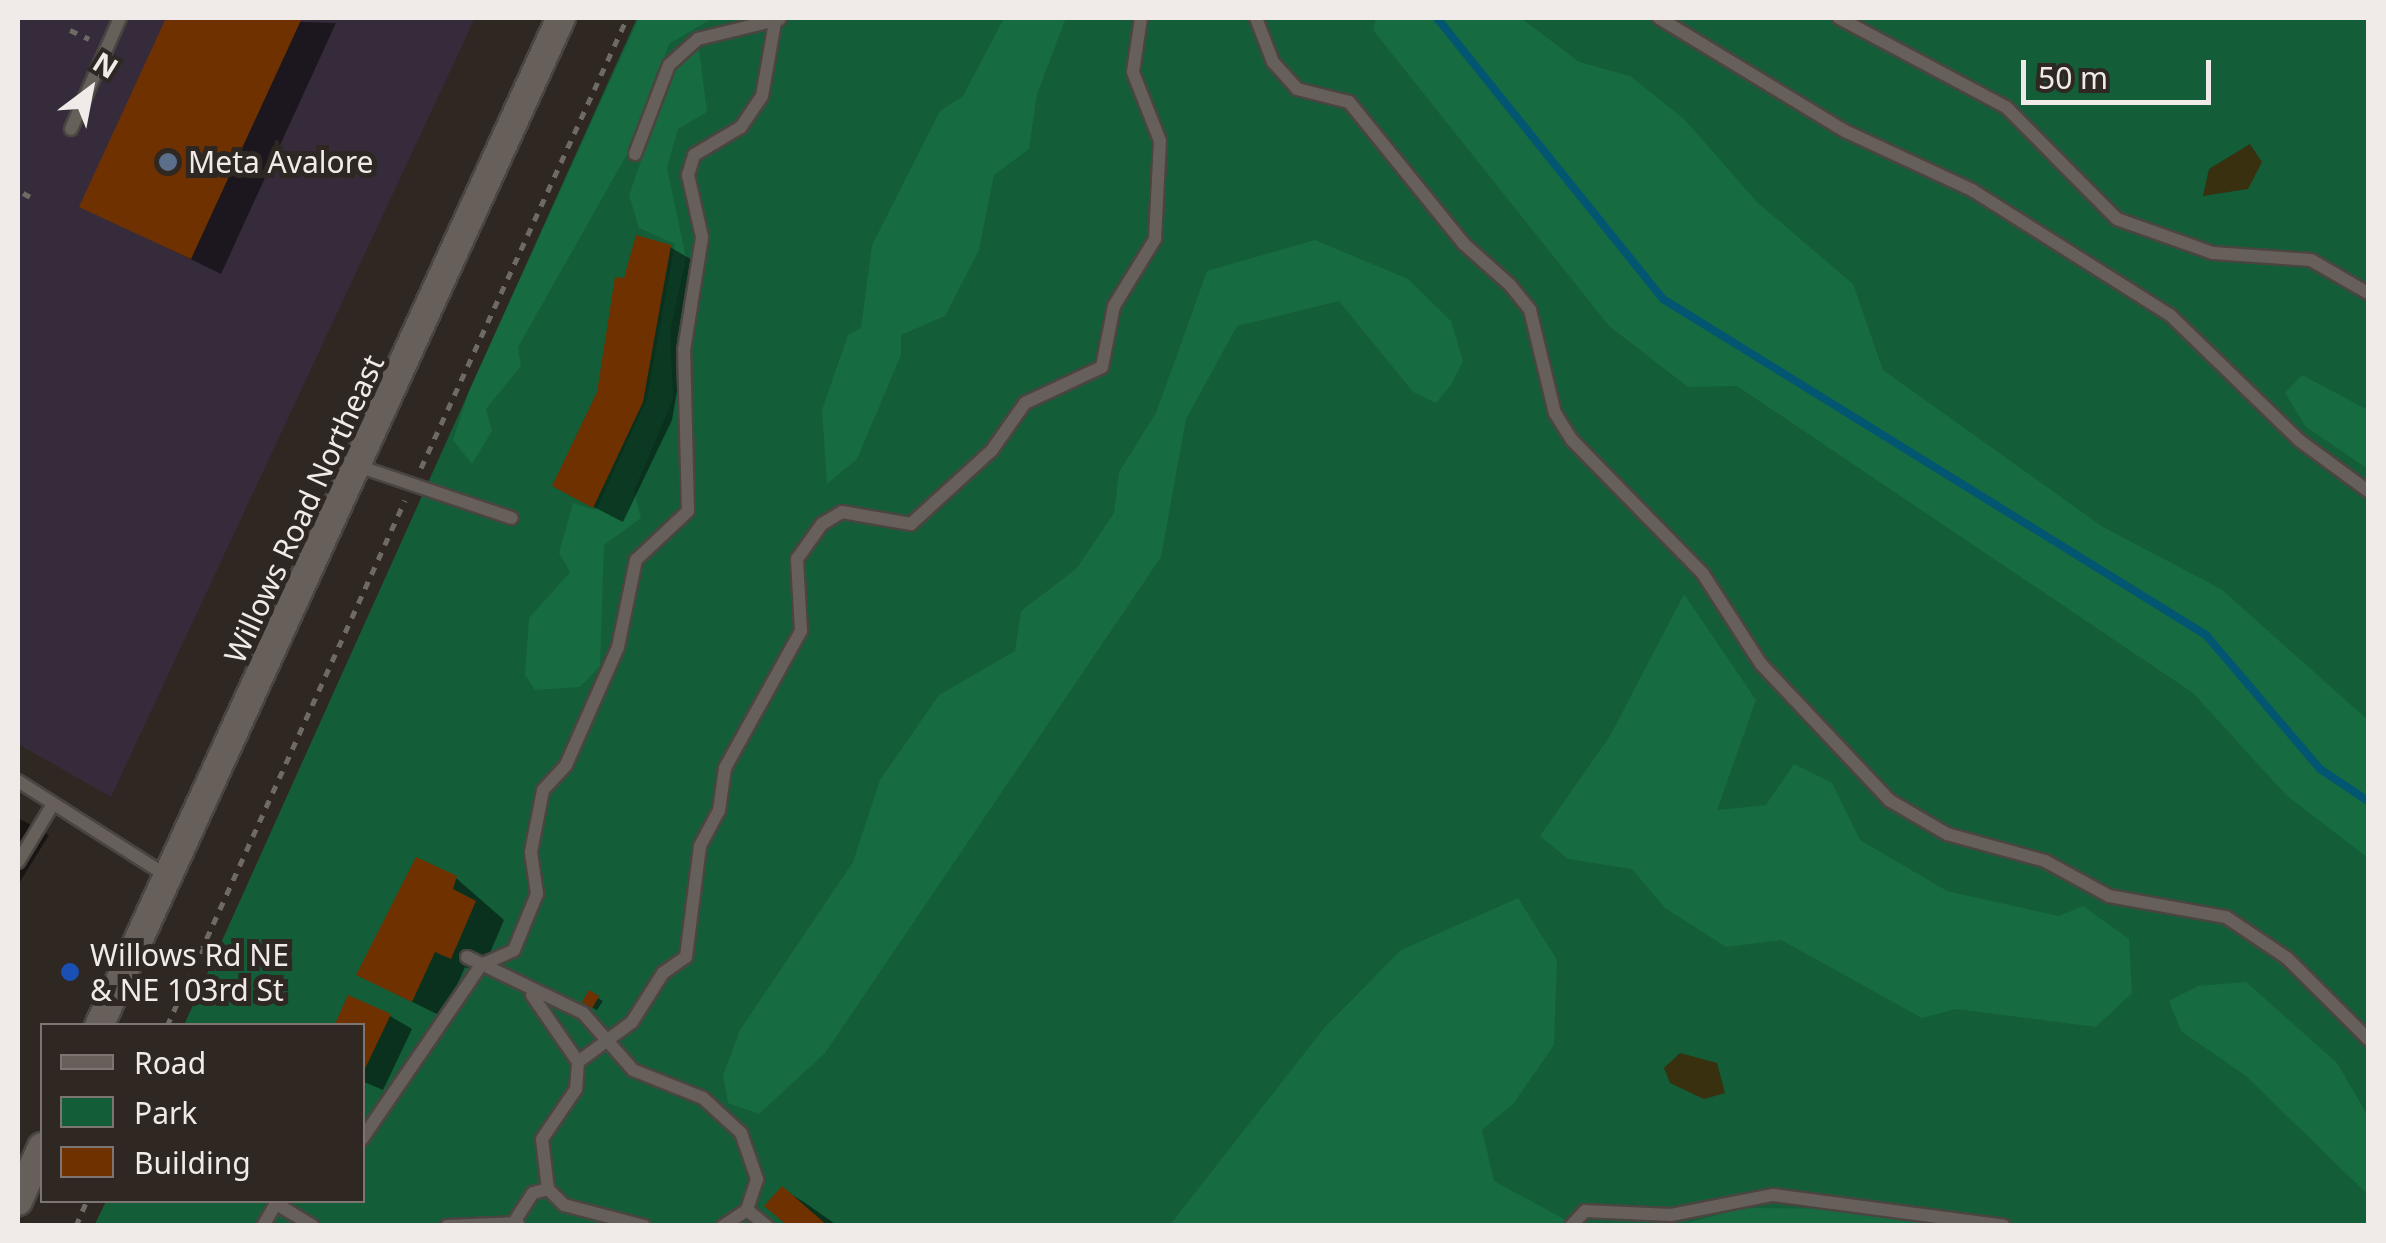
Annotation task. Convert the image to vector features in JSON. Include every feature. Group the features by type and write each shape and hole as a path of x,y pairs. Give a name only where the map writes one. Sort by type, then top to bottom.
{"main road":[{"name":"Willows Road Northeast","path":"101,1023 360,466 560,18"},
{"path":"18,1201 40,1152"}],"lane":[{"path":"71,130 120,18"},
{"path":"578,1062 609,1038 686,957 700,846 719,810 725,768 801,631 797,559 822,524 842,512 911,524 992,450 1025,403 1102,367 1114,306 1156,239 1160,141 1132,72 1141,18"},
{"path":"1256,18 1273,62 1297,89 1349,102 1464,244 1510,285 1530,310 1555,413 1572,440 1703,574 1761,664 1889,800 1947,834 2045,861 2109,896 2226,917 2288,958 2368,1039"},
{"path":"1658,18 1845,131 1972,190 2170,316 2300,441 2368,491"},
{"path":"1839,18 2006,107 2117,219 2213,253 2312,260 2368,294"},
{"path":"365,1135 481,965 514,950 537,894 531,852 542,790 566,765 618,647 636,560 688,511 684,350 702,237 688,175 694,154 741,127 762,96 778,20 698,39 669,65 636,154"},
{"path":"360,466 512,518"},
{"path":"18,781 169,877"},
{"path":"18,862 53,804"},
{"path":"467,957 531,993 583,1013 609,1038 633,1070 703,1098 741,1132 757,1179 747,1210 724,1226"},
{"path":"531,993 578,1062 576,1090 542,1138 548,1189 564,1205 644,1226"},
{"path":"447,1226 517,1222 533,1192 548,1189"},
{"path":"1571,1226 1585,1212 1671,1216 1773,1195 2004,1226"},
{"path":"263,1226 275,1203"},
{"path":"278,1203 313,1226"},
{"path":"747,1210 767,1226"}],"path":[{"path":"423,463 627,18"},
{"path":"70,30 90,39"},
{"path":"23,193 36,200"},
{"path":"167,1023 404,503"}],"shaded area":[{"path":"18,18 475,18 111,797 18,744"}],"green space":[{"path":"637,18 2368,18 2368,1225 94,1226 105,1203 365,1203 365,1023 185,1023"},
{"path":"639,18 713,18 669,44 630,149 518,347 521,366 486,409 492,431 472,464 453,440 469,391"},
{"path":"1004,18 1066,18 1037,94 1029,149 994,175 979,250 945,316 901,335 901,355 857,459 827,484 822,410 848,335 861,328 872,245 940,111 963,96"},
{"path":"1376,18 1521,18 1579,62 1630,76 1684,119 1757,202 1853,284 1883,370 2103,527 2221,589 2368,720 2368,858 2286,795 2193,693 1737,386 1688,387 1609,326 1373,30"},
{"path":"699,49 707,112 678,129 667,168 686,258 670,331 673,399 634,491 641,518 604,545 600,666 580,687 535,690 525,675 529,618 570,572 559,553 573,503 596,510 647,399 675,244 639,228 629,195 673,70"},
{"path":"1315,240 1408,279 1451,321 1463,361 1451,385 1436,403 1413,392 1339,301 1237,326 1186,419 1161,557 825,1053 759,1114 728,1103 723,1075 740,1030 853,862 880,780 939,695 1015,651 1021,611 1077,568 1114,513 1119,472 1156,413 1207,271"},
{"path":"2302,375 2368,410 2368,469 2306,427 2285,393"},
{"path":"1684,594 1756,700 1717,810 1766,805 1794,764 1832,783 1860,840 1947,891 2059,916 2083,906 2129,939 2132,993 2096,1027 1956,1009 1922,1018 1781,940 1726,947 1665,908 1632,869 1568,859 1540,836 1610,736"},
{"path":"1518,898 1557,960 1554,1045 1513,1104 1482,1130 1494,1181 1575,1225 1169,1226 1325,1027 1401,950"},
{"path":"2246,982 2337,1063 2368,1116 2368,1195 2246,1076 2181,1031 2169,1001 2198,986"},
{"path":"1742,1208 1847,1209 1940,1225 1676,1226"}],"sand":[{"path":"2250,144 2262,162 2248,189 2203,196 2209,169"},
{"path":"1680,1053 1717,1063 1725,1093 1704,1099 1670,1083 1664,1068"}],"building":[{"name":"Meta Avalore","path":"166,18 302,18 191,259 79,207"},
{"path":"636,235 671,245 643,402 593,508 552,486 597,392 615,277 624,278"},
{"path":"416,857 457,876 453,889 476,901 451,959 435,952 412,1002 356,975"},
{"path":"589,990 599,996 592,1008 582,1002"},
{"path":"348,995 391,1014 365,1069 365,1023 335,1023"},
{"path":"782,1186 828,1226 788,1226 764,1206"}],"waterway":[{"path":"1437,18 1663,299 2206,635 2320,769 2368,801"}],"place":[{"name":"Meta Avalore","path":"168,162"},
{"name":"Willows Rd NE & NE 103rd St","path":"70,972"}]}
